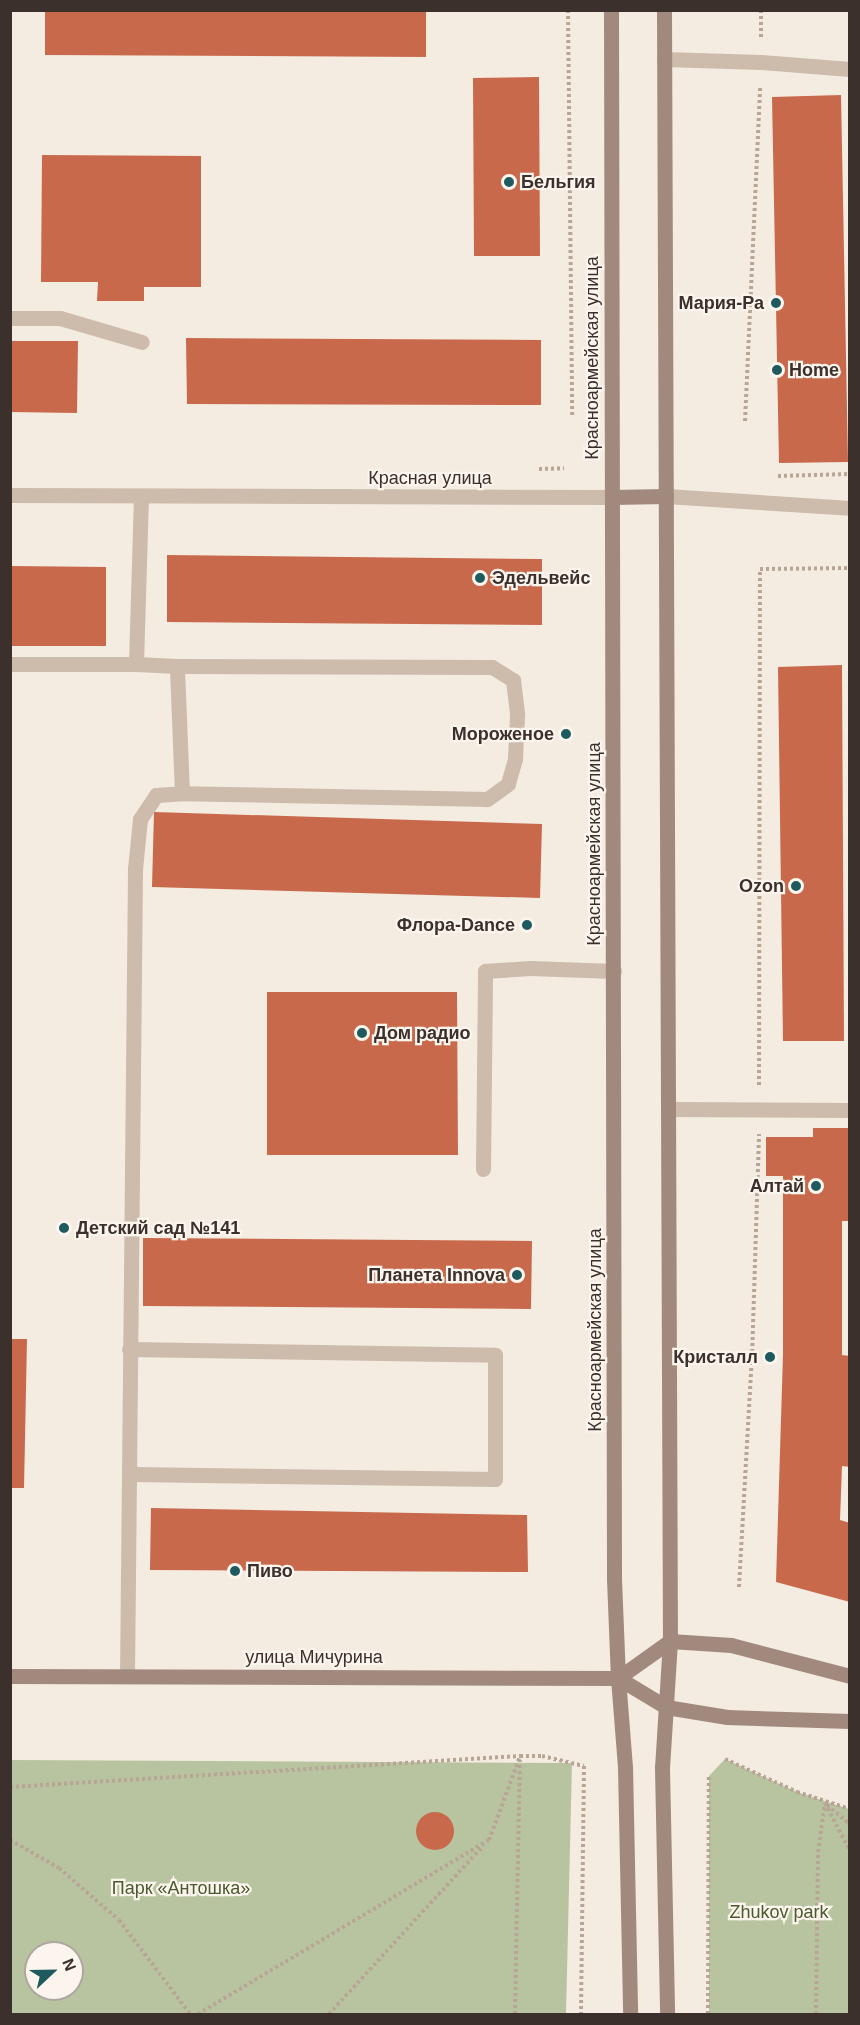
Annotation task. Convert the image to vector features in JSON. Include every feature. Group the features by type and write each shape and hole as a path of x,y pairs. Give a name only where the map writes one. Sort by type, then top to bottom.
{"main road":[{"name":"Красноармейская улица","path":"611,10 614,1540 618,1678 625,1767 630,2014"},
{"path":"664,10 670,1641 662,1768 667,2014"},
{"name":"Красная улица","path":"612,497 666,496"},
{"path":"849,1676 731,1646 670,1641 618,1678 666,1707 728,1717 849,1721"},
{"name":"улица Мичурина","path":"10,1676 618,1678"}],"street":[{"path":"664,59 761,62 849,69"},
{"path":"10,318 60,318 142,342"},
{"name":"Красная улица","path":"10,495 612,497"},
{"path":"136,664 141,496"},
{"name":"Красная улица","path":"666,496 849,508"},
{"path":"10,664 492,667 513,680 518,715 515,759 508,784 487,799 182,793 156,795 140,819 135,869 127,1676"},
{"path":"177,666 182,793"},
{"path":"483,1169 485,971 530,968 614,970"},
{"path":"669,1109 849,1110"},
{"path":"129,1349 495,1355 495,1479 130,1474"}],"path":[{"path":"568,10 572,418"},
{"path":"745,420 761,62 761,10"},
{"path":"768,476 849,474"},
{"path":"739,1587 752,1358 759,1110 760,569 849,568"},
{"path":"10,1787 520,1756 543,1756 584,1766 581,2014"},
{"path":"329,2014 489,1840 520,1756"},
{"path":"515,2014 520,1756"},
{"path":"725,1759 825,1803 849,1809"},
{"path":"708,2014 709,1776"},
{"path":"825,1803 849,1824"},
{"path":"825,1803 849,1851"},
{"path":"816,2014 818,1852 825,1803"},
{"path":"10,1840 59,1868 119,1920 190,2014"},
{"path":"198,2014 489,1840"}],"green space":[{"name":"Zhukov park","path":"725,1759 797,1792 849,1809 849,2014 709,2014 709,1776"},
{"name":"Парк «Антошка»","path":"11,1760 572,1763 566,2014 11,2014"}],"building":[{"path":"45,10 426,10 426,57 45,55"},
{"path":"539,77 540,256 474,256 473,78"},
{"path":"841,95 848,462 779,463 772,97"},
{"path":"42,155 201,156 201,287 144,287 144,301 97,301 98,282 41,282"},
{"path":"186,338 541,340 541,405 187,404"},
{"path":"10,341 78,341 77,413 10,412"},
{"path":"167,555 542,559 542,625 167,622"},
{"path":"10,566 106,567 106,646 10,646"},
{"path":"842,665 844,1041 783,1041 778,667"},
{"path":"154,812 542,824 540,898 152,887"},
{"name":"Дом радио","path":"267,992 457,992 458,1155 267,1155"},
{"path":"813,1128 850,1128 850,1221 842,1221 842,1355 850,1356 850,1467 842,1466 840,1520 850,1523 850,1602 776,1582 783,1354 783,1176 766,1176 766,1137 813,1137"},
{"path":"143,1238 532,1241 531,1309 143,1306"},
{"path":"10,1339 27,1339 24,1488 10,1488"},
{"path":"151,1508 527,1515 528,1572 150,1570"},
{"path":"435,1812 449,1817 454,1831 449,1845 435,1850 421,1845 416,1831 421,1817"}],"place":[{"name":"Бельгия","path":"509,182"},
{"name":"Мария-Ра","path":"776,303"},
{"name":"Home","path":"777,370"},
{"name":"Эдельвейс","path":"480,578"},
{"name":"Мороженое","path":"566,734"},
{"name":"Ozon","path":"796,886"},
{"name":"Флора-Dance","path":"527,925"},
{"name":"Дом радио","path":"362,1033"},
{"name":"Алтай","path":"816,1186"},
{"name":"Детский сад №141","path":"64,1228"},
{"name":"Планета Innova","path":"517,1275"},
{"name":"Кристалл","path":"770,1357"},
{"name":"Пиво","path":"235,1571"}]}
